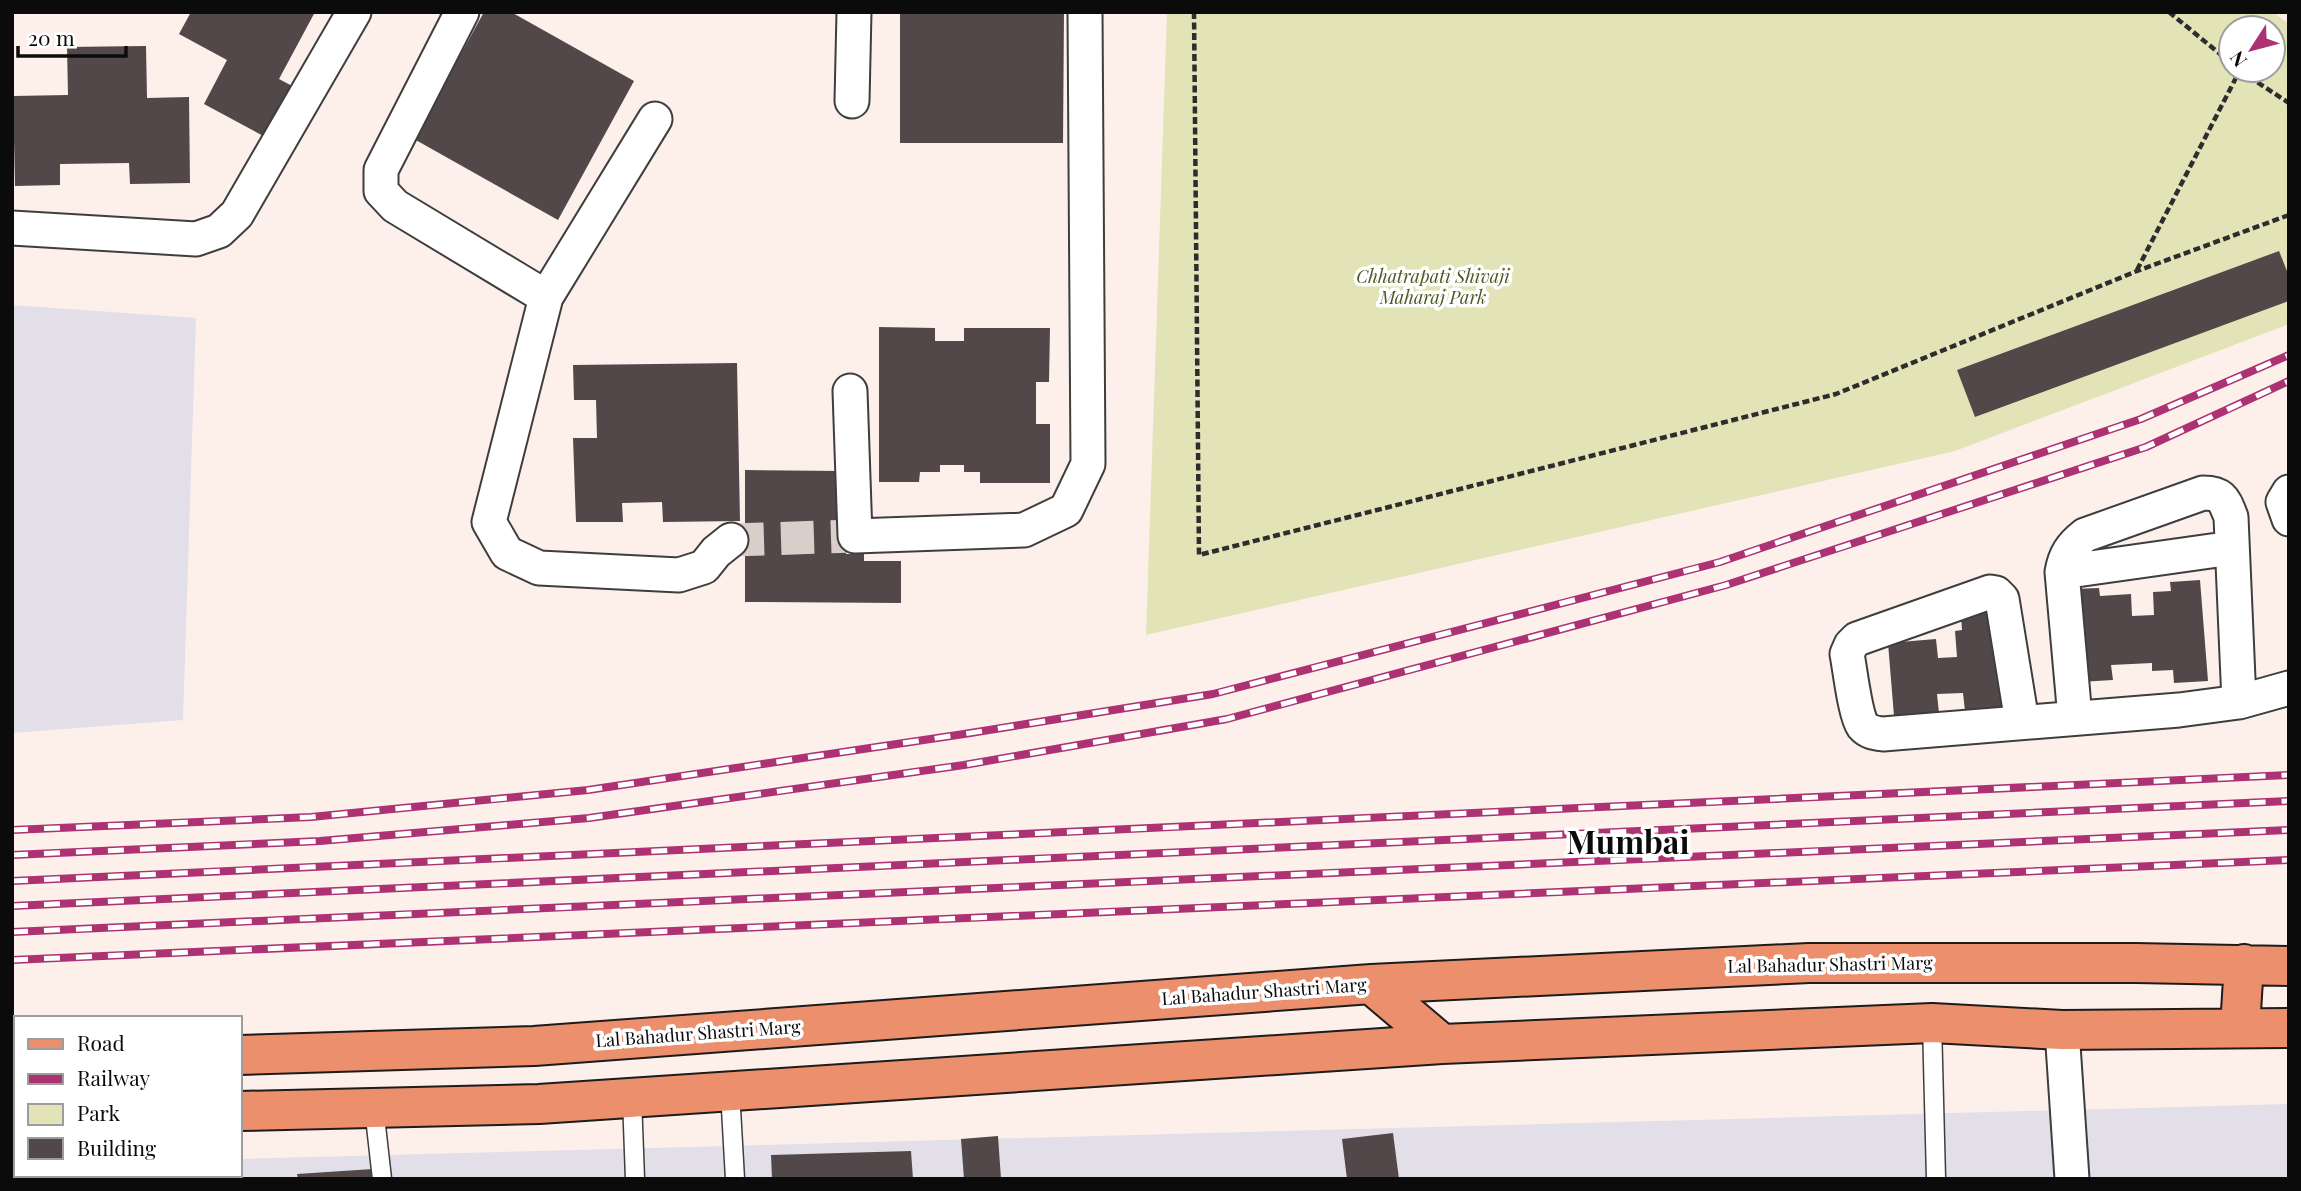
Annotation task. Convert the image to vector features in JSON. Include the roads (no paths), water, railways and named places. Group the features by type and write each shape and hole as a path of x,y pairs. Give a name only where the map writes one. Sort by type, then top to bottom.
{"main road":[{"name":"Lal Bahadur Shastri Marg","path":"242,1055 534,1046 1371,985 1809,963 2289,966"},
{"path":"2240,1027 2244,964"},
{"path":"1371,985 1441,1044"},
{"path":"242,1111 538,1104 1441,1044 1932,1023 2062,1030 2289,1028"},
{"path":"534,1046 538,1104"}],"street":[{"path":"12,228 196,239 219,231 237,214 354,12"},
{"path":"462,12 381,170 381,191 395,206 546,297"},
{"path":"852,102 854,12"},
{"path":"850,391 855,537 1024,530 1066,510 1088,464 1085,12"},
{"path":"655,119 546,297 489,522 507,553 539,568 680,575 704,567 731,540"},
{"path":"2289,492 2283,502 2289,519"},
{"path":"2075,718 2062,572 2065,556 2084,535 2203,494 2215,493 2225,500 2231,517 2239,702"},
{"path":"2185,499 2188,554"},
{"path":"2062,572 2232,548"},
{"path":"2022,722 2002,599 1996,593 1990,592 1857,639 1847,654 1858,715 1863,726 1872,733 1883,734 2075,718 2239,702 2289,688"},
{"path":"2062,1030 2072,1179"}],"lane":[{"path":"1932,1023 1936,1179"},
{"path":"730,1091 735,1179"},
{"path":"632,1098 635,1179"},
{"path":"374,1108 382,1179"}],"tunnel":[{"path":"731,540 855,536"}],"railway":[{"path":"12,830 311,817 588,790 1213,694 1720,562 2141,419 2289,355"},
{"path":"12,855 320,841 589,818 964,765 1227,719 1726,585 2146,447 2289,381"},
{"path":"12,881 2289,775"},
{"path":"12,906 2289,801"},
{"path":"12,932 2289,830"},
{"path":"12,960 2289,860"}],"district":[{"name":"Mumbai","path":"1628,843"}],"park label":[{"name":"Chhatrapati Shivaji Maharaj Park","path":"1433,287"}]}
